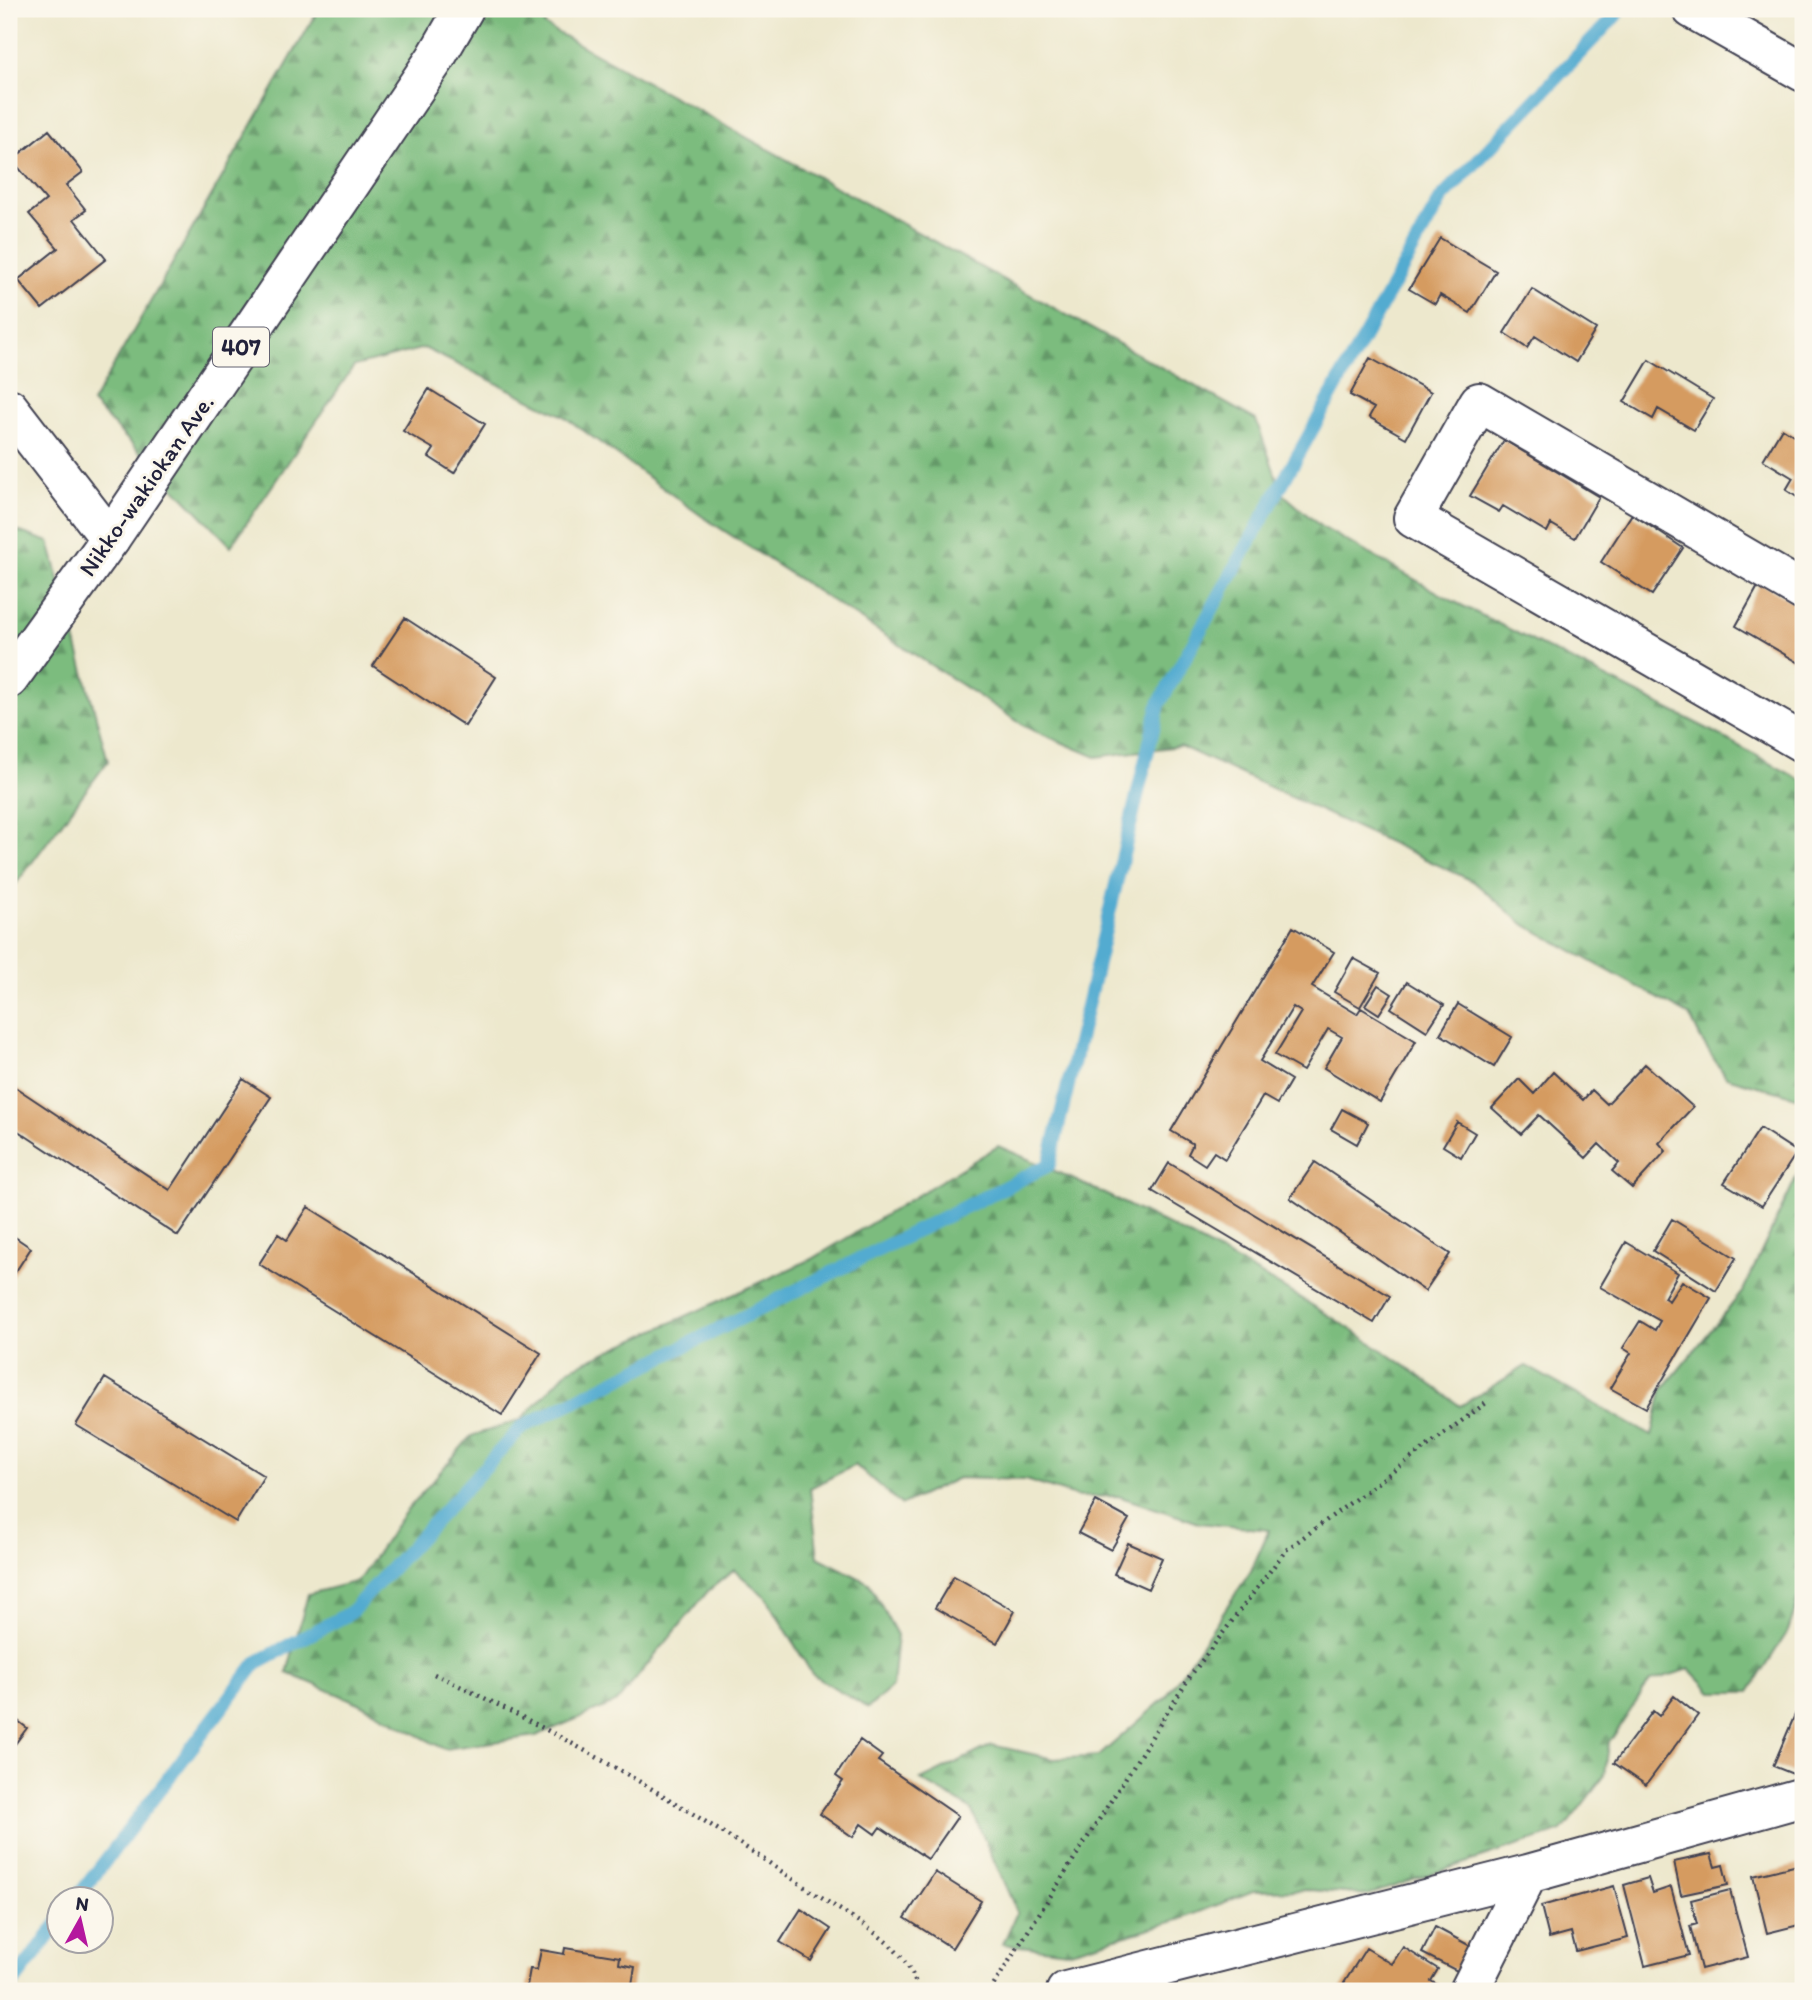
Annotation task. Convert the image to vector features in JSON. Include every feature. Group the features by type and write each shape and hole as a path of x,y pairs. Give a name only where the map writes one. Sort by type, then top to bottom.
{"main road":[{"name":"Nikko-wakiokan Ave.","path":"9,679 110,540 428,71 464,9"},
{"path":"1692,9 1803,72"},
{"path":"1803,591 1479,402 1413,518 1803,743"},
{"path":"9,408 110,540"},
{"path":"1066,1991 1528,1874 1803,1797"},
{"path":"1469,1991 1528,1874"}],"path":[{"path":"990,1991 1191,1675 1286,1550 1486,1403"},
{"path":"434,1674 511,1710 621,1769 757,1854 894,1949 916,1978 917,1991"}],"green space":[{"path":"319,9 555,9 544,25 1256,420 1282,493 1320,526 1455,602 1706,728 1803,781 1803,1099 1726,1077 1702,1041 1690,1016 1522,923 1473,881 1180,746 1096,757 1028,728 703,517 562,415 424,348 354,366 231,546 92,403"},
{"path":"9,528 49,542 108,761 9,893"},
{"path":"998,1146 1119,1201 1237,1262 1351,1330 1460,1406 1526,1366 1652,1436 1662,1390 1743,1291 1803,1163 1803,1587 1788,1631 1749,1692 1712,1692 1690,1669 1650,1681 1609,1743 1605,1775 1562,1831 1368,1895 1310,1890 1253,1891 1179,1920 1067,1952 1003,1944 1017,1912 971,1809 921,1780 992,1745 1054,1759 1099,1756 1166,1697 1251,1571 1269,1530 1199,1523 1118,1496 1079,1497 1025,1480 958,1478 902,1505 855,1465 810,1488 818,1557 869,1583 897,1635 892,1687 868,1708 812,1674 767,1598 734,1570 708,1591 617,1702 536,1736 444,1749 359,1703 287,1673 308,1594 358,1581 403,1515 471,1436 521,1420 569,1369 814,1258"}],"building":[{"path":"49,130 83,172 66,185 86,210 74,219 106,259 42,309 18,280 58,248 29,214 46,200 12,160"},
{"path":"1440,238 1496,271 1470,313 1440,295 1435,304 1409,289"},
{"path":"1532,289 1596,329 1576,362 1535,336 1527,348 1504,333"},
{"path":"1370,358 1431,392 1406,438 1369,417 1374,408 1350,395"},
{"path":"1649,360 1713,399 1694,430 1658,409 1653,419 1624,402"},
{"path":"429,389 485,424 454,473 429,457 434,449 403,431"},
{"path":"1782,428 1803,441 1803,501 1786,490 1793,478 1763,460"},
{"path":"1504,440 1599,497 1575,538 1551,524 1547,532 1503,506 1499,512 1470,496"},
{"path":"1632,514 1683,548 1652,595 1601,562"},
{"path":"1760,583 1803,608 1803,665 1736,626"},
{"path":"405,618 496,677 465,726 373,666"},
{"path":"1293,927 1334,952 1312,987 1357,1014 1361,1008 1416,1041 1380,1102 1324,1068 1342,1037 1328,1029 1303,1071 1275,1055 1301,1012 1293,1007 1260,1061 1291,1080 1277,1104 1263,1096 1225,1159 1214,1152 1205,1165 1188,1154 1193,1144 1171,1131"},
{"path":"1353,958 1380,973 1360,1007 1334,992"},
{"path":"1407,982 1444,1005 1427,1031 1391,1008"},
{"path":"1378,985 1392,994 1379,1014 1365,1005"},
{"path":"1458,1004 1512,1037 1494,1067 1440,1034"},
{"path":"1645,1064 1693,1107 1659,1143 1666,1151 1632,1188 1612,1171 1619,1163 1599,1144 1586,1158 1539,1115 1521,1134 1492,1108 1519,1079 1534,1094 1553,1072 1583,1100 1592,1090 1607,1104"},
{"path":"243,1079 271,1097 178,1236 9,1125 9,1083 170,1190"},
{"path":"1342,1109 1368,1123 1357,1144 1331,1129"},
{"path":"1457,1122 1475,1133 1461,1157 1443,1146"},
{"path":"1760,1128 1797,1152 1762,1206 1724,1183"},
{"path":"1315,1162 1450,1254 1425,1291 1290,1198"},
{"path":"1169,1163 1390,1296 1374,1323 1152,1191"},
{"path":"308,1207 541,1353 502,1415 259,1264 278,1234 287,1240"},
{"path":"1672,1219 1736,1258 1716,1291 1653,1251"},
{"path":"9,1233 31,1248 9,1282"},
{"path":"1626,1242 1678,1273 1664,1298 1669,1301 1682,1281 1711,1298 1646,1408 1610,1388 1631,1353 1623,1348 1640,1321 1655,1330 1660,1321 1600,1287"},
{"path":"105,1378 264,1476 236,1522 76,1425"},
{"path":"1096,1501 1129,1519 1111,1550 1078,1533"},
{"path":"1128,1543 1162,1558 1148,1589 1114,1574"},
{"path":"954,1576 1015,1611 997,1643 935,1608"},
{"path":"1674,1696 1698,1715 1646,1785 1614,1763 1653,1711 1659,1716"},
{"path":"1803,1696 1803,1778 1773,1766"},
{"path":"9,1714 27,1728 9,1752"},
{"path":"860,1740 882,1756 878,1761 958,1816 928,1859 880,1827 875,1834 861,1824 853,1837 820,1814 843,1781 836,1776"},
{"path":"1711,1854 1715,1867 1723,1865 1728,1885 1681,1895 1674,1862"},
{"path":"1798,1865 1803,1885 1803,1924 1767,1933 1753,1876"},
{"path":"935,1872 981,1901 952,1948 905,1918"},
{"path":"1648,1878 1653,1893 1671,1887 1689,1955 1645,1966 1624,1885"},
{"path":"1614,1886 1628,1938 1576,1951 1571,1932 1549,1938 1541,1906"},
{"path":"1730,1890 1748,1957 1701,1969 1690,1926 1697,1924 1691,1900"},
{"path":"801,1909 831,1929 811,1961 780,1942"},
{"path":"1435,1927 1474,1948 1461,1973 1422,1953"},
{"path":"1403,1947 1438,1969 1431,1981 1447,1991 1339,1991 1366,1948 1392,1964"},
{"path":"565,1948 620,1957 619,1964 635,1967 631,1991 526,1991 530,1969 537,1970 541,1950 564,1954"}],"waterway":[{"path":"88,1884 256,1663 350,1613 522,1427 1049,1165 1159,704 1441,199 1618,13"},
{"path":"9,1988 46,1939"}]}
